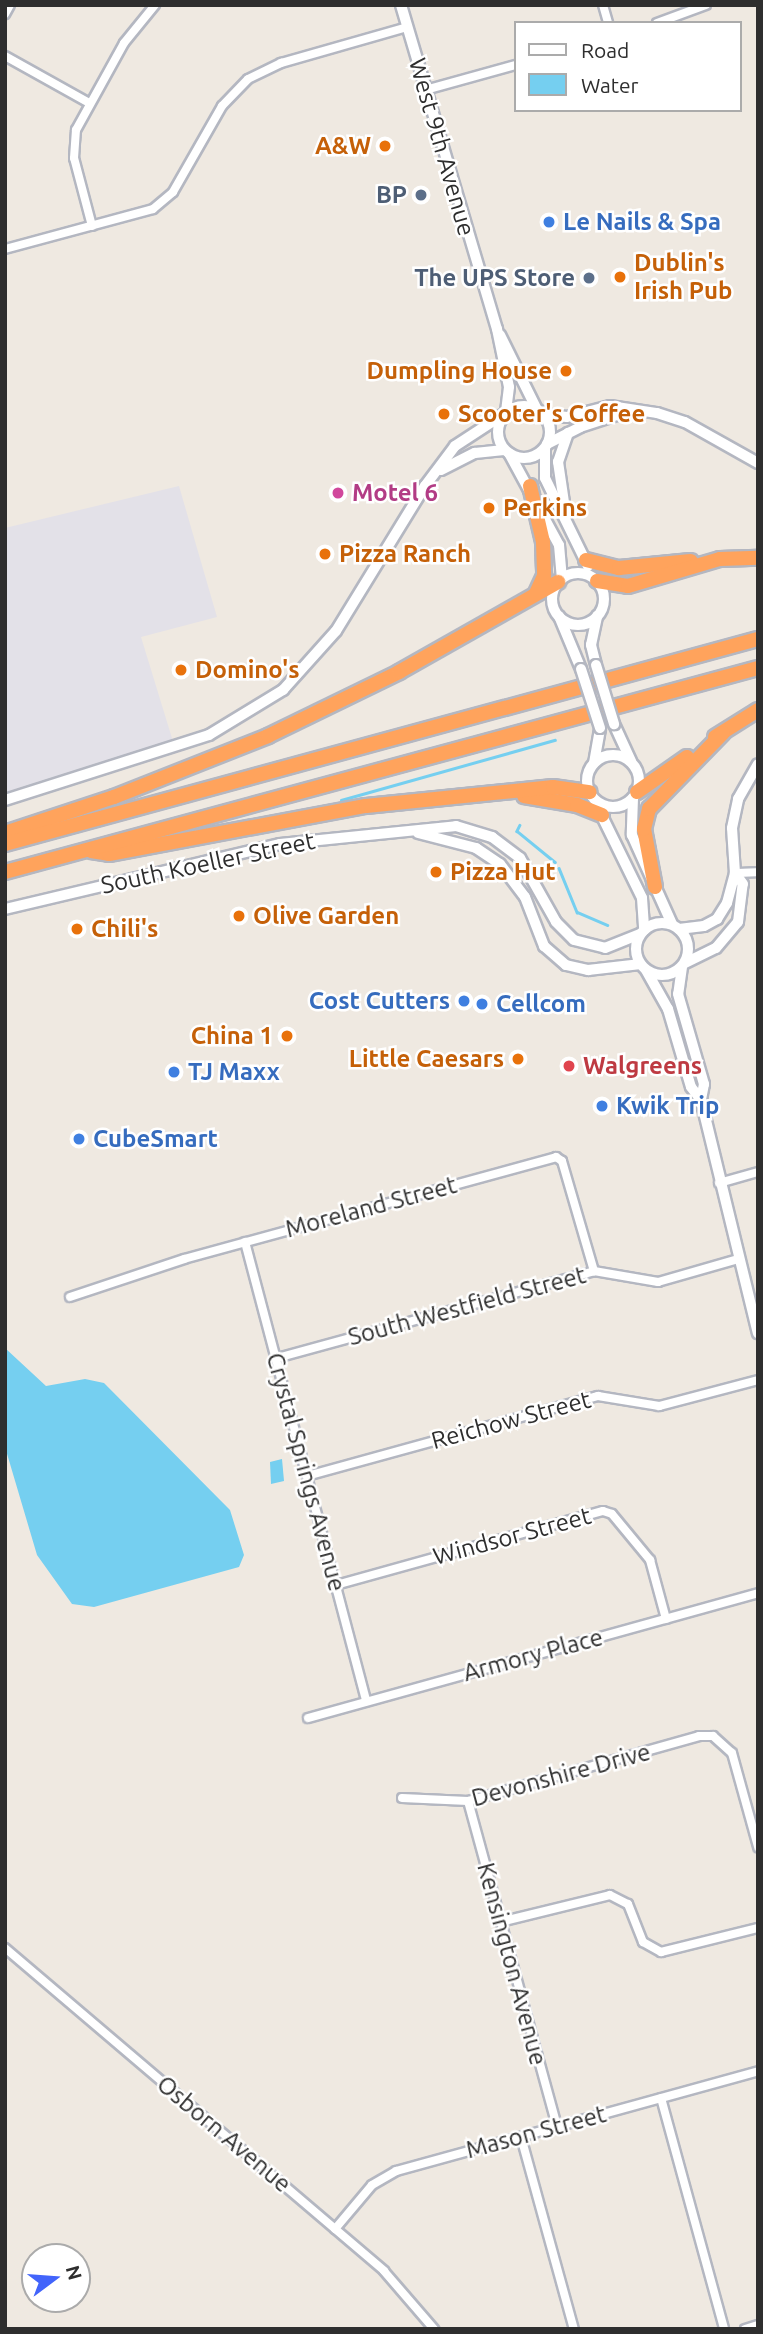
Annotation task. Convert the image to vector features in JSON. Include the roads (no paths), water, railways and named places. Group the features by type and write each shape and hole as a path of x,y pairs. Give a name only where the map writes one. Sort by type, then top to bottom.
{"highway":[{"path":"530,486 543,542 544,576 536,593"},
{"path":"586,561 619,568 758,558"},
{"path":"595,580 628,586 720,559"},
{"path":"5,833 125,793 268,736 399,672 560,581"},
{"path":"5,844 758,639"},
{"path":"5,872 758,668"},
{"path":"634,795 758,710"},
{"path":"655,887 644,829 649,809 723,733"},
{"path":"87,850 109,854 366,806 553,786 592,796"},
{"path":"505,793 577,805 602,815"}],"main road":[{"name":"West 9th Avenue","path":"401,5 497,329 509,387 505,413"},
{"name":"West 9th Avenue","path":"497,329 540,412"},
{"path":"701,1100 691,1087 668,1009 643,967 636,949 642,932 642,898 592,796 588,777 594,764 600,728 581,669 553,599 560,581 559,545 530,486 507,452 498,432 505,413 522,406 540,412 550,428 545,478 604,601 597,616 591,645 614,724 639,777 629,826 655,887 676,927 689,945 678,994 704,1084 701,1100 719,1183 758,1333"},
{"path":"507,452 527,458 546,447"},
{"path":"560,581 577,573 595,580"},
{"path":"559,616 578,624 597,616"},
{"path":"594,764 613,755 632,764"},
{"path":"592,796 618,806 634,795"},
{"path":"642,932 657,923 676,927"},
{"path":"643,967 664,975 684,965"}],"street":[{"path":"5,14 10,5"},
{"path":"92,226 72,146 89,103 124,43 155,5"},
{"path":"662,21 706,5"},
{"path":"5,249 153,209 167,199 222,106 256,74 407,27"},
{"path":"5,56 89,103"},
{"path":"425,90 514,66"},
{"path":"540,412 567,417 610,406 674,417 758,463"},
{"path":"546,447 568,433 633,410"},
{"path":"5,800 209,735 283,690 336,631 455,446 505,413"},
{"path":"567,524 557,469 560,448 568,433"},
{"path":"437,472 475,453 507,452"},
{"path":"676,927 704,926 717,919 727,903 735,873 734,816 758,764"},
{"name":"South Koeller Street","path":"5,909 235,852 320,838 414,832 456,826 492,837 527,866 559,927 579,943 605,948 642,932"},
{"name":"South Koeller Street","path":"414,832 464,843 500,864 525,897 544,946 566,965 588,970 643,967"},
{"path":"735,873 758,872"},
{"path":"684,965 716,948 738,922 743,884 735,873"},
{"name":"Moreland Street","path":"70,1297 245,1242 556,1157 562,1161 594,1271"},
{"path":"719,1183 758,1172"},
{"name":"Crystal Springs Avenue","path":"245,1242 366,1701"},
{"name":"South Westfield Street","path":"277,1358 594,1271 658,1282 738,1259"},
{"name":"Reichow Street","path":"307,1476 598,1396 659,1406 758,1380"},
{"name":"Windsor Street","path":"336,1585 603,1511 612,1514 650,1560 666,1619"},
{"name":"Armory Place","path":"308,1718 758,1593"},
{"name":"Devonshire Drive","path":"402,1798 468,1801 699,1736 719,1739 732,1753 758,1846"},
{"name":"Kensington Avenue","path":"468,1801 556,2126"},
{"path":"500,1922 610,1895 628,1904 643,1942 661,1952 758,1928"},
{"name":"Osborn Avenue","path":"5,1948 335,2229 401,2288 434,2329"},
{"name":"Mason Street","path":"335,2229 383,2177 758,2071"},
{"path":"660,2098 724,2329"},
{"path":"521,2137 574,2329"},
{"path":"745,2329 758,2325"}],"water":[{"path":"5,1348 46,1386 85,1379 104,1383 230,1510 244,1555 239,1567 94,1607 72,1604 37,1555 5,1447"},
{"path":"282,1459 284,1481 271,1484 270,1462"}],"waterway":[{"path":"341,800 555,740"},
{"path":"520,825 517,831 555,862"},
{"path":"559,868 577,912 607,925"}],"place":[{"name":"A&W","path":"385,146"},
{"name":"BP","path":"421,195"},
{"name":"Le Nails & Spa","path":"549,222"},
{"name":"Dublin's Irish Pub","path":"620,277"},
{"name":"The UPS Store","path":"589,278"},
{"name":"Dumpling House","path":"566,371"},
{"name":"Scooter's Coffee","path":"444,414"},
{"name":"Motel 6","path":"338,493"},
{"name":"Perkins","path":"489,508"},
{"name":"Pizza Ranch","path":"325,554"},
{"name":"Domino's","path":"181,670"},
{"name":"Pizza Hut","path":"436,872"},
{"name":"Olive Garden","path":"239,916"},
{"name":"Chili's","path":"77,929"},
{"name":"Cost Cutters","path":"464,1001"},
{"name":"Cellcom","path":"482,1004"},
{"name":"China 1","path":"287,1036"},
{"name":"Little Caesars","path":"518,1059"},
{"name":"Walgreens","path":"569,1066"},
{"name":"TJ Maxx","path":"174,1072"},
{"name":"Kwik Trip","path":"602,1106"},
{"name":"CubeSmart","path":"79,1139"}]}
